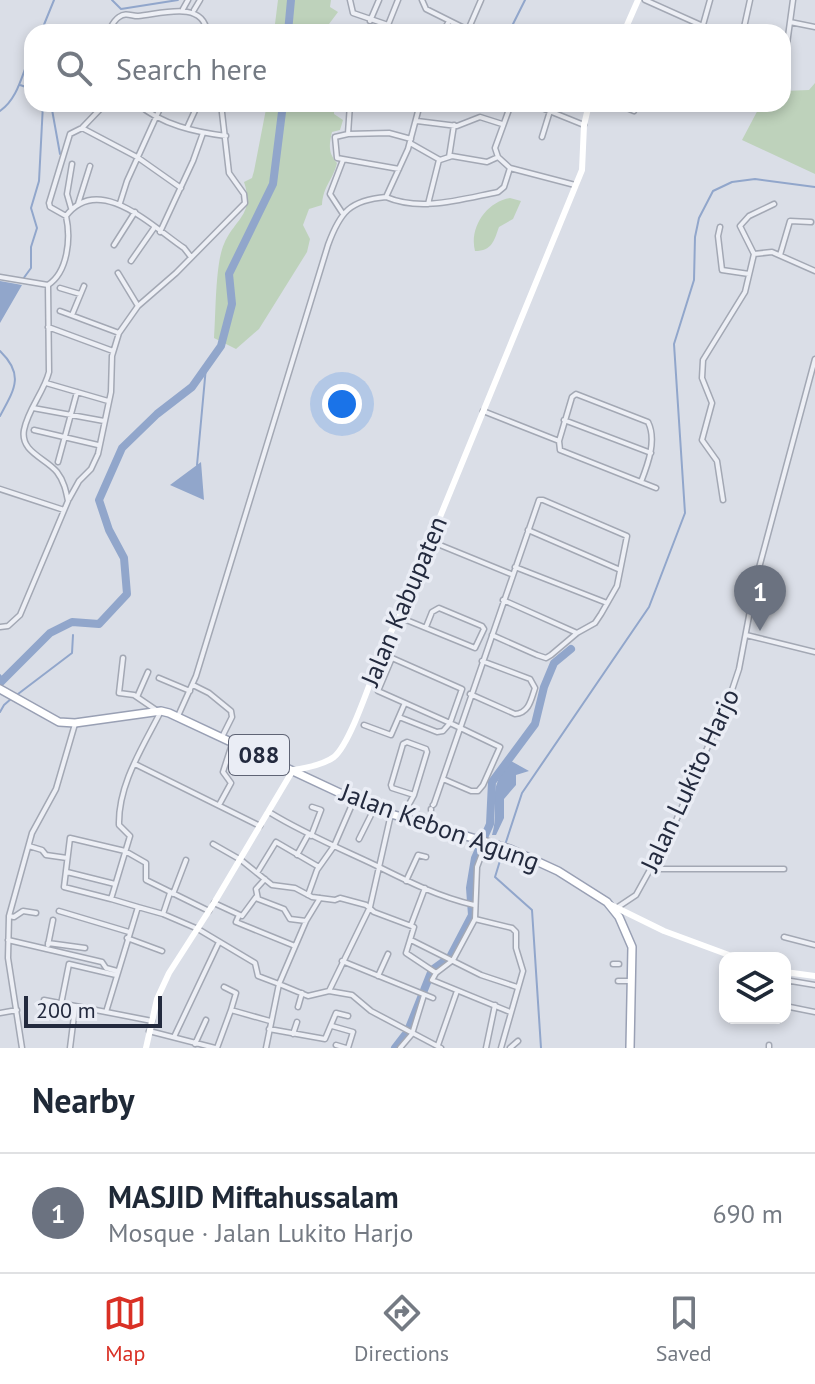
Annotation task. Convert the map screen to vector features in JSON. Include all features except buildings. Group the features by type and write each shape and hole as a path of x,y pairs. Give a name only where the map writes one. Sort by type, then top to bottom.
{"main road":[{"path":"628,24 638,0"},
{"name":"Jalan Kabupaten","path":"293,770 320,764 338,754 399,617 582,170 586,112"},
{"name":"Jalan Kebon Agung","path":"0,689 59,722 75,723 159,711 178,716 374,809 402,817 430,813 558,871 616,910 631,942 630,1048"},
{"path":"146,1048 157,999 169,973 241,860 293,770"},
{"path":"616,910 720,952"},
{"path":"791,973 815,976"}],"street":[{"path":"183,9 188,0"},
{"path":"194,10 200,0"},
{"path":"350,0 351,12 384,24"},
{"path":"370,21 379,0"},
{"path":"388,24 398,0"},
{"path":"422,0 426,9 453,24"},
{"path":"472,24 481,0"},
{"path":"645,0 692,24"},
{"path":"703,24 710,0"},
{"path":"745,24 750,0"},
{"path":"793,0 790,22 815,27"},
{"path":"112,24 124,15 139,16 165,9 194,10 206,24"},
{"path":"66,216 50,207 49,199 70,134 82,128 97,112"},
{"path":"148,112 156,118 203,133 226,136"},
{"path":"120,203 159,112"},
{"path":"187,128 194,112"},
{"path":"0,627 8,626 20,615 68,501 79,481 91,469 104,421 113,351 119,333 138,306 245,203 244,194 229,173 222,112"},
{"path":"348,134 349,112"},
{"path":"386,197 419,112"},
{"path":"507,112 496,142 498,157 510,168 575,185"},
{"path":"542,137 550,112"},
{"path":"552,112 584,125"},
{"path":"417,121 454,125 480,117 502,124"},
{"path":"449,157 454,125"},
{"path":"82,128 137,157 181,188"},
{"path":"131,261 157,230 181,188 203,133"},
{"path":"399,169 343,160 336,155 335,137 389,133 410,141 439,159 464,157 487,162 498,157"},
{"path":"428,204 439,159"},
{"path":"343,160 330,194 343,214"},
{"path":"71,209 67,194 72,164"},
{"path":"78,204 90,166"},
{"path":"178,716 191,688 328,245 343,214 362,201 386,197 410,205 498,192 504,187 510,168"},
{"path":"0,277 48,285 54,281 63,265 68,233 66,216 78,204 91,200 120,203 184,248 191,257"},
{"path":"723,500 717,461 702,440 712,403 702,378 702,364 745,292 754,254 740,226 749,216 774,204"},
{"path":"114,245 135,212"},
{"path":"780,255 790,221 811,222"},
{"path":"720,227 718,239 722,270 749,274"},
{"path":"754,254 767,252 780,255 815,271"},
{"path":"118,273 138,306"},
{"path":"48,285 50,364 46,383 24,430 24,440 30,450 59,474 68,501"},
{"path":"72,315 84,286"},
{"path":"60,288 80,294"},
{"path":"60,311 119,333"},
{"path":"48,327 113,351"},
{"name":"Jalan Lukito Harjo","path":"616,910 636,895 672,830 718,729 739,669 756,579 815,359"},
{"path":"46,383 108,401"},
{"path":"58,462 77,392"},
{"path":"641,482 651,453 648,422 576,394 572,397 559,441 560,450 656,488"},
{"path":"33,408 104,421"},
{"path":"482,411 559,441"},
{"path":"564,420 651,453"},
{"path":"34,430 99,445"},
{"path":"0,489 64,510"},
{"path":"430,813 536,507 541,500 625,534 628,542 617,586 595,623 546,658 492,635"},
{"path":"528,530 619,569"},
{"path":"426,550 432,552 439,533 434,531"},
{"path":"435,543 512,574"},
{"path":"515,567 607,603"},
{"path":"503,600 577,633"},
{"path":"399,617 475,648 484,629 439,608 432,612 426,627"},
{"path":"746,635 815,652"},
{"path":"111,899 130,836 119,825 119,806 159,711 137,697 119,693 123,658"},
{"path":"399,717 437,732 443,731 450,723 462,689 392,658 378,691 404,704 450,723 496,743 500,751 478,791 443,779"},
{"path":"470,694 515,714 527,710 535,688 530,679 482,661"},
{"path":"137,697 148,672"},
{"path":"159,678 209,693 231,711 232,717 222,737"},
{"path":"364,725 391,735 404,704"},
{"path":"22,1048 8,958 9,916 32,833 56,789 75,723"},
{"path":"219,805 231,783 223,772 233,742"},
{"path":"402,817 414,795 427,751 404,742 391,785 414,795"},
{"path":"135,764 260,826"},
{"path":"308,895 354,800"},
{"path":"297,855 310,836 321,810 312,807"},
{"path":"359,839 374,809"},
{"path":"269,812 310,836 380,867 392,876 474,905"},
{"path":"329,991 370,907 391,814"},
{"path":"209,911 146,880 147,864 125,851 72,838 65,887 163,914 198,929 255,963 258,976 310,996 329,991 352,995 371,1011 440,1047 457,991"},
{"path":"487,840 478,862 475,919 453,960 435,972 432,981 510,1012"},
{"path":"257,873 275,843 319,867"},
{"path":"213,844 241,860 272,885 295,888 320,898 344,899 411,925 415,928 408,955 435,972"},
{"path":"28,845 48,855 67,858"},
{"path":"406,881 418,855 426,857"},
{"path":"163,914 186,860"},
{"path":"650,869 784,869"},
{"path":"67,872 115,885"},
{"path":"214,903 243,916 256,897 256,889 265,879"},
{"path":"411,925 425,888"},
{"path":"256,897 284,909 290,919 306,921"},
{"path":"266,1048 279,984 306,921 320,898"},
{"path":"106,1012 138,907"},
{"path":"9,916 14,917 23,911 36,913"},
{"path":"59,911 128,935 162,951"},
{"path":"239,915 236,922 295,946"},
{"path":"475,919 515,930 516,948 523,967 501,1048"},
{"path":"48,946 53,920"},
{"path":"784,937 815,945"},
{"path":"8,940 85,948"},
{"path":"411,940 481,975 517,987"},
{"path":"174,1037 219,941"},
{"path":"48,946 103,962 106,968 116,973"},
{"path":"72,954 73,947"},
{"path":"378,976 388,954"},
{"path":"0,956 8,958"},
{"path":"342,961 433,998"},
{"path":"61,1004 69,964 116,973"},
{"path":"613,964 621,964"},
{"path":"618,981 631,981"},
{"path":"791,981 815,985"},
{"path":"149,1031 216,1048 237,994 224,987"},
{"path":"298,1007 302,993"},
{"path":"400,1048 412,1034 424,995"},
{"path":"44,1000 152,1021"},
{"path":"486,1048 495,1005"},
{"path":"791,1007 815,1012"},
{"path":"70,1048 75,1008"},
{"path":"0,1013 17,1010"},
{"path":"231,1010 270,1021"},
{"path":"269,1029 325,1039 336,1013 348,1016"},
{"path":"195,1044 206,1020"},
{"path":"293,1034 297,1022"},
{"path":"332,1026 353,1032 347,1048 336,1045"},
{"path":"510,1048 518,1041"}],"green space":[{"path":"278,0 331,0 330,7 338,12 329,24 275,24"},
{"path":"815,83 815,174 742,140 757,112 791,112 791,91 809,90"},
{"path":"265,112 334,112 343,120 340,130 332,132 330,149 337,163 322,205 309,209 303,225 310,239 307,252 259,329 236,349 214,338 216,290 221,253 228,235 245,209 247,193 244,182 252,178"},
{"path":"510,198 521,201 513,219 499,227 489,247 475,251 475,234 481,217 501,200"}],"water":[{"path":"0,281 22,285 0,323"},
{"path":"201,462 204,500 170,485 197,465"},
{"path":"511,761 529,771 516,775 516,785 504,799 504,818 496,835 492,835 495,789"}],"waterway":[{"path":"44,24 54,0"},
{"path":"112,0 121,9 178,0"},
{"path":"289,24 291,0"},
{"path":"513,24 525,0"},
{"path":"0,111 12,99 24,72"},
{"path":"20,85 24,86"},
{"path":"23,279 31,268 31,247 37,228 31,208 39,181 43,112"},
{"path":"52,112 60,154"},
{"path":"0,683 50,633 72,622 99,624 127,594 124,558 109,530 99,500 122,448 157,414 192,387 221,346 232,304 229,274 273,184 282,112"},
{"path":"505,845 522,793 649,607 685,513 674,344 694,280 695,237 699,218 713,191 732,182 755,179 815,187"},
{"path":"0,351 15,375 13,390 0,416"},
{"path":"197,465 206,367"},
{"path":"18,694 72,653 73,635"},
{"path":"409,1028 432,970 450,957 472,915 470,888 475,858 490,824 492,782 535,724 544,687 554,663 571,649"},
{"path":"0,675 3,679"},
{"path":"0,712 12,698"},
{"path":"503,851 495,877 532,910 541,1048"},
{"path":"395,1048 405,1035"}],"place":[{"name":"MASJID Miftahussalam","path":"760,631"}]}
